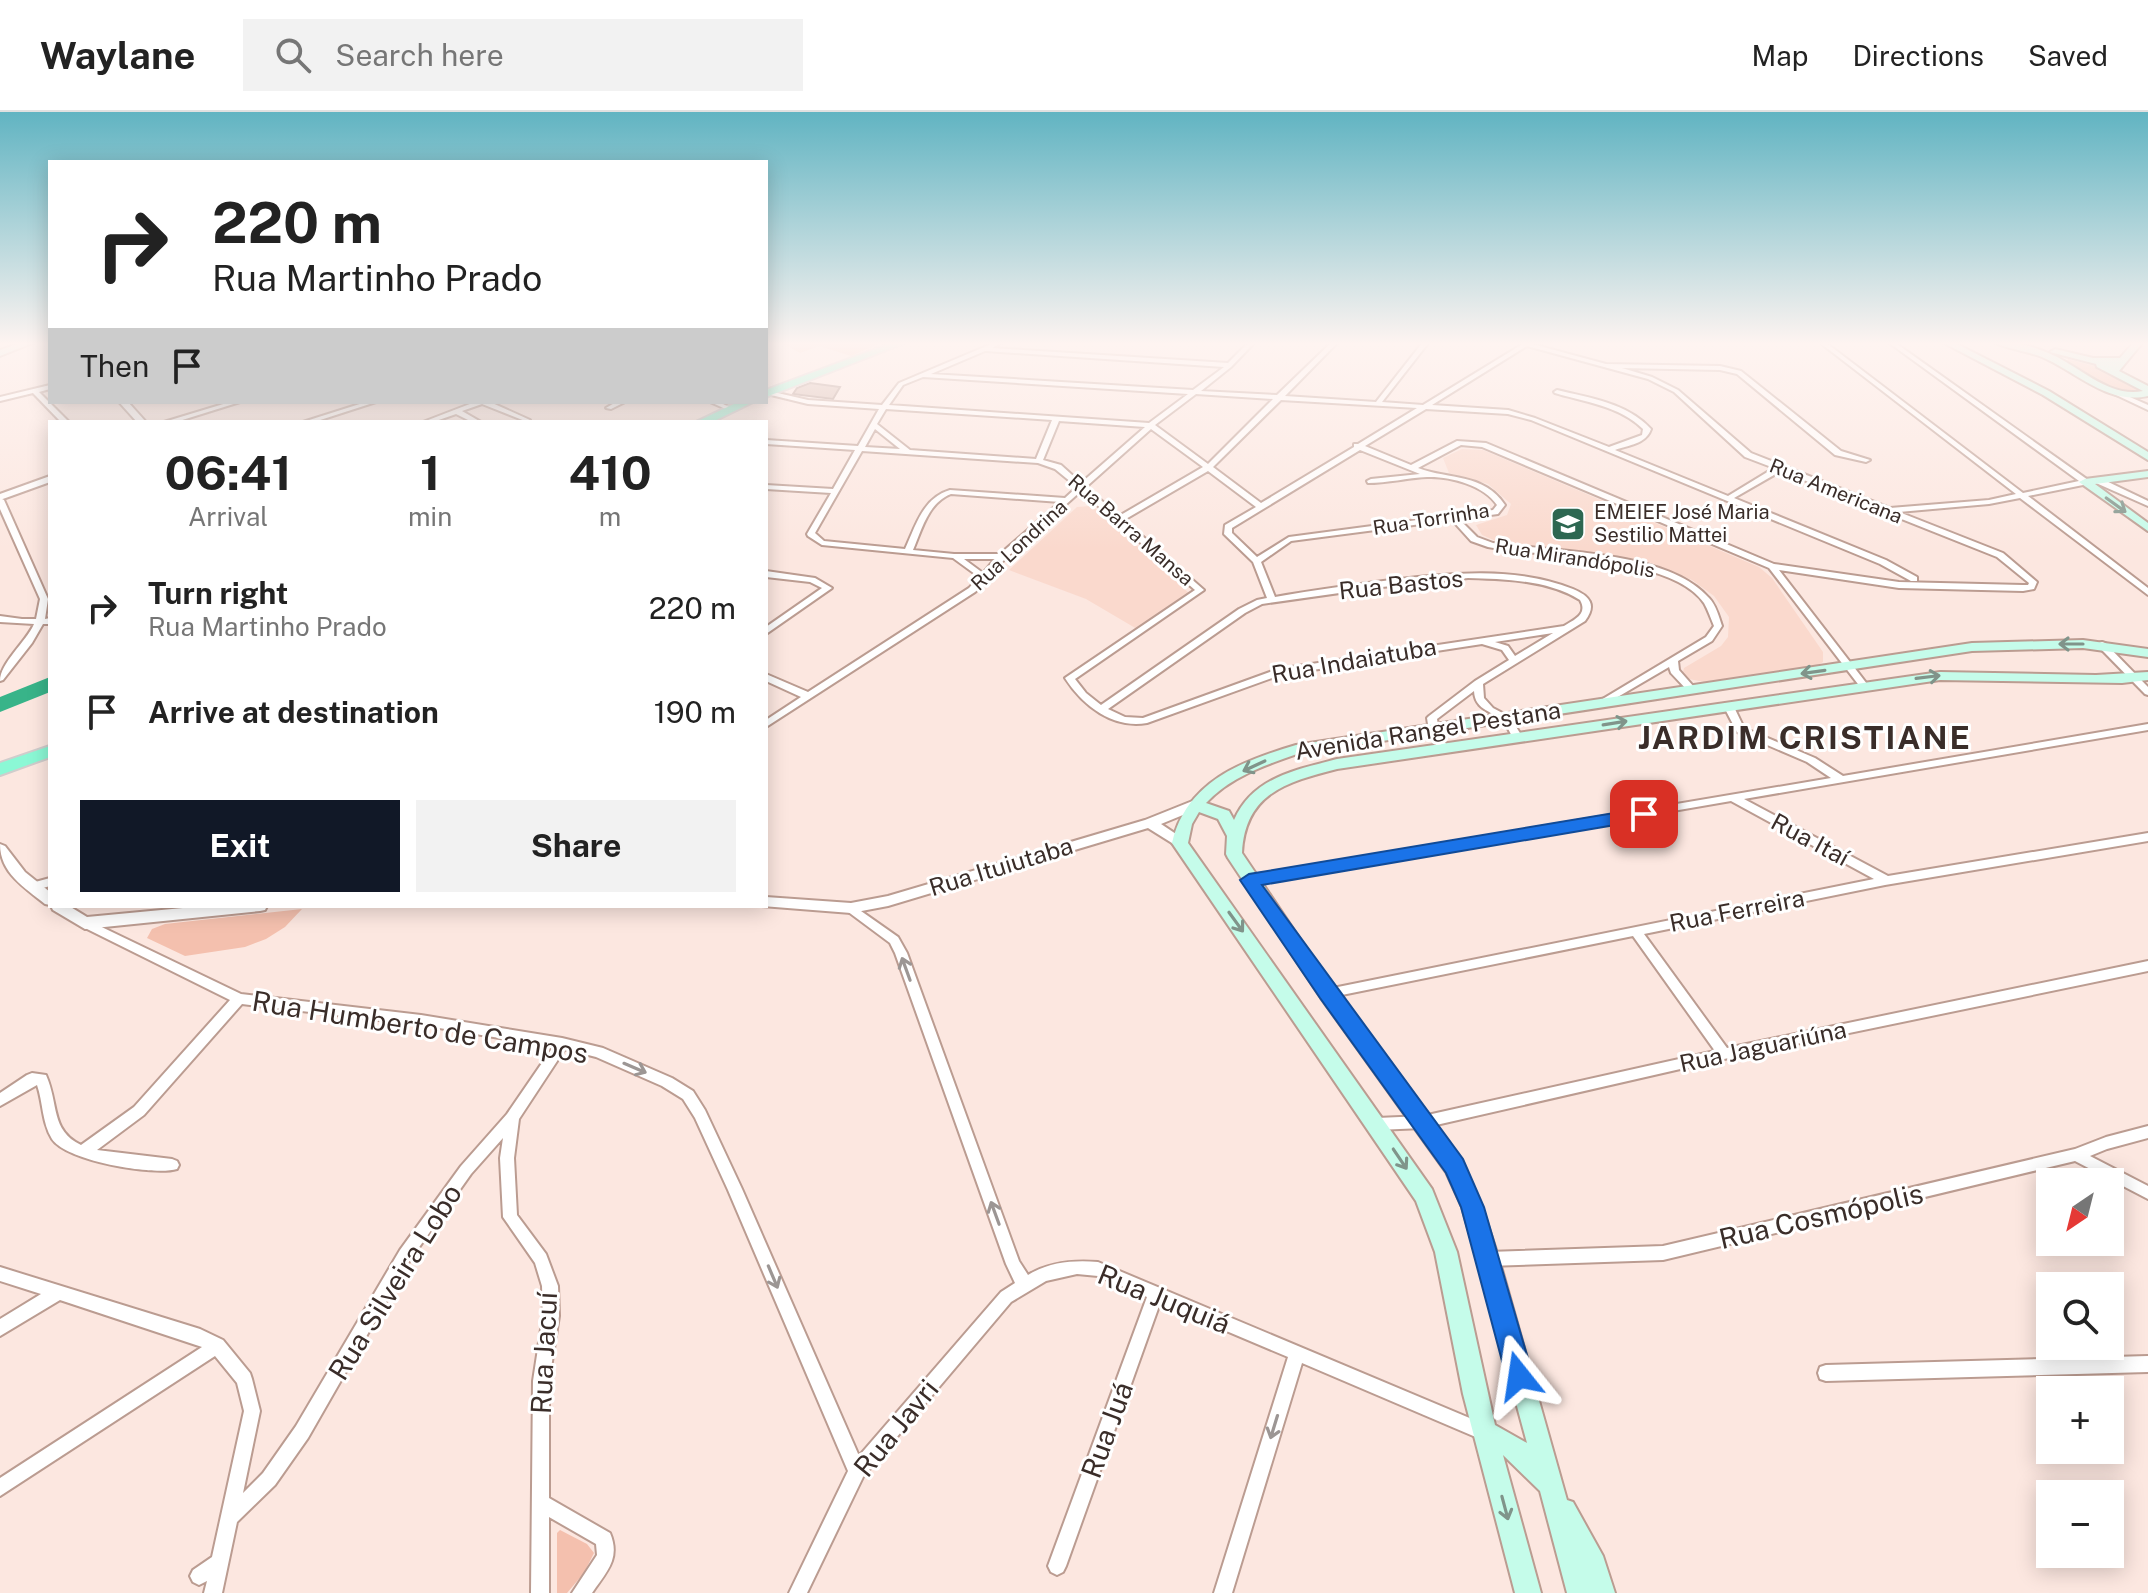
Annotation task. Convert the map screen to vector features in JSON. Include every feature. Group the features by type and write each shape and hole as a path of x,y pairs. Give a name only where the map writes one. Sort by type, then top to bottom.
{"main road":[{"path":"706,420 725,411"},
{"path":"2075,411 2148,457"},
{"path":"2085,482 2148,474"},
{"path":"2085,482 2148,528"},
{"name":"Avenida Rangel Pestana","path":"1195,805 1222,783 1277,756 1433,729 1992,645 2102,645 2148,653"},
{"name":"Avenida Rangel Pestana","path":"1235,836 1245,813 1258,796 1274,783 1337,764 1864,686 1978,673 2093,680 2140,678"},
{"path":"0,769 48,752"},
{"path":"1528,1593 1485,1433 1437,1223 1425,1196 1377,1124 1180,843 1181,831 1195,805 1224,815 1230,821 1235,836 1234,854 1249,880 1327,993 1454,1166 1472,1207 1488,1259 1580,1593"},
{"path":"1485,1433 1522,1453 1551,1488 1594,1565 1602,1593"}],"street":[{"path":"175,420 206,411"},
{"path":"314,420 343,411"},
{"path":"432,420 456,411"},
{"path":"456,411 473,420"},
{"path":"505,411 527,420"},
{"path":"881,411 811,534 822,543 954,556 1002,557"},
{"path":"932,411 1151,425 1260,506"},
{"name":"Rua Londrina","path":"768,723 950,606 985,578 1002,557 1168,411"},
{"path":"1121,518 1209,467 1267,411"},
{"path":"1272,600 1257,561 1226,530 1414,411"},
{"path":"1483,411 1521,415 1857,552 1914,579"},
{"path":"1608,450 1645,436 1647,429 1640,421 1622,411"},
{"name":"Rua Americana","path":"1697,411 1736,448 1778,469 2000,555 2033,582 2031,587 2023,588 1950,587"},
{"path":"1787,411 1838,453 1866,460"},
{"path":"1911,411 2148,592"},
{"path":"1987,411 2085,482"},
{"path":"1039,461 1056,419"},
{"path":"874,425 908,451"},
{"name":"Rua Barra Mansa","path":"768,442 1039,461 1058,467 1082,486 1200,590 1070,678 1094,705 1102,709"},
{"path":"1412,468 1460,443 1483,445 1772,566 1899,585 1950,587"},
{"name":"Rua Torrinha","path":"1257,561 1289,539 1495,512 1501,505 1496,497 1475,484 1431,475 1357,446"},
{"path":"1728,499 1778,469"},
{"path":"1371,481 1431,475"},
{"path":"0,678 45,622 45,608 44,599 0,499 48,480"},
{"path":"2099,481 2148,504"},
{"path":"1885,511 1978,504 2085,482"},
{"path":"768,487 836,491"},
{"path":"909,550 935,498 950,492 1067,500"},
{"name":"Rua Mirandópolis","path":"1454,518 1468,534 1482,542 1631,563 1662,572 1692,587 1712,604 1718,626 1709,639 1601,703"},
{"path":"1857,552 1889,577"},
{"path":"954,556 985,578"},
{"path":"1772,566 1864,686"},
{"path":"768,574 812,580 828,588 768,630"},
{"path":"1836,574 1914,579 1950,587"},
{"name":"Rua Bastos","path":"1102,709 1251,605 1272,600 1475,577 1561,587 1574,592 1588,605 1588,613 1569,628"},
{"path":"0,619 45,622"},
{"path":"1445,749 1435,737 1432,718 1478,683 1569,628"},
{"name":"Rua Indaiatuba","path":"1102,709 1136,723 1278,672 1569,628"},
{"path":"1510,637 1531,651"},
{"path":"1481,640 1505,648 1514,661"},
{"path":"2102,645 2140,678 2148,692"},
{"path":"1673,661 1674,671 1691,689"},
{"path":"768,678 808,696"},
{"path":"1478,683 1479,699 1490,710 1507,719 1518,738"},
{"path":"1729,707 1740,730 1802,756 1842,780"},
{"path":"1249,880 2148,727"},
{"name":"Rua Itaí","path":"1735,799 1885,881"},
{"name":"Rua Ituiutaba","path":"851,908 888,901 1150,823 1195,805"},
{"path":"1150,823 1180,843"},
{"name":"Rua Ferreira","path":"1327,993 1885,881 2147,838"},
{"path":"0,849 32,887 48,899"},
{"path":"32,887 48,883"},
{"path":"768,902 851,908 894,940 1013,1264 1025,1285"},
{"path":"61,908 85,923 239,908"},
{"name":"Rua Humberto de Campos","path":"85,923 239,999 421,1020 562,1043 598,1052 667,1082 688,1095 735,1189 857,1471"},
{"path":"1636,931 1724,1054"},
{"name":"Rua Jaguariúna","path":"1377,1124 1423,1122 1724,1054 2148,966"},
{"path":"83,1152 139,1111 239,999"},
{"name":"Rua Silveira Lobo","path":"228,1519 269,1479 302,1432 405,1255 466,1170 512,1118 562,1043"},
{"path":"0,1100 32,1079 41,1079 57,1135 67,1145 83,1152 172,1165"},
{"name":"Rua Jacuí","path":"512,1118 507,1158 510,1217 541,1259 550,1286 551,1316 541,1381 540,1593"},
{"name":"Rua Cosmópolis","path":"1488,1259 1663,1253 2076,1155 2148,1132"},
{"path":"2076,1155 2148,1193"},
{"name":"Rua Juquiá","path":"1025,1285 1043,1274 1077,1267 1098,1269 1485,1433"},
{"path":"0,1274 200,1337 217,1346 244,1379 252,1411 213,1593"},
{"name":"Rua Javri","path":"798,1593 857,1471 1006,1297 1025,1285"},
{"path":"0,1328 59,1292"},
{"name":"Rua Juá","path":"1057,1566 1156,1294"},
{"path":"0,1488 217,1346"},
{"path":"1223,1593 1297,1353"},
{"path":"1826,1373 2148,1364"},
{"path":"541,1503 604,1539 606,1557 581,1593"},
{"path":"199,1576 218,1563"}],"shaded area":[{"path":"1462,449 1483,450 1759,567 1772,578 1823,652 1823,662 1816,666 1704,682 1689,679 1683,672 1684,668 1721,646 1728,637 1729,617 1714,596 1692,580 1652,563 1496,541 1482,535 1476,525 1507,515 1511,504 1488,484 1449,473 1443,458"},
{"path":"1090,506 1191,595 1137,629 1086,599 1009,570 1077,507"},
{"path":"302,909 285,927 245,947 185,956 147,938 152,929 165,924"},
{"path":"560,1530 587,1544 594,1553 584,1573 567,1593 557,1593 557,1533"}],"waterway":[{"path":"0,705 48,685"}],"place":[{"name":"EMEIEF José Maria Sestilio Mattei","path":"1568,524"}],"district":[{"name":"JARDIM CRISTIANE","path":"1805,738"}],"route":[{"path":"1519,1376 1472,1207 1454,1166 1327,993 1249,880 1644,814"}]}
